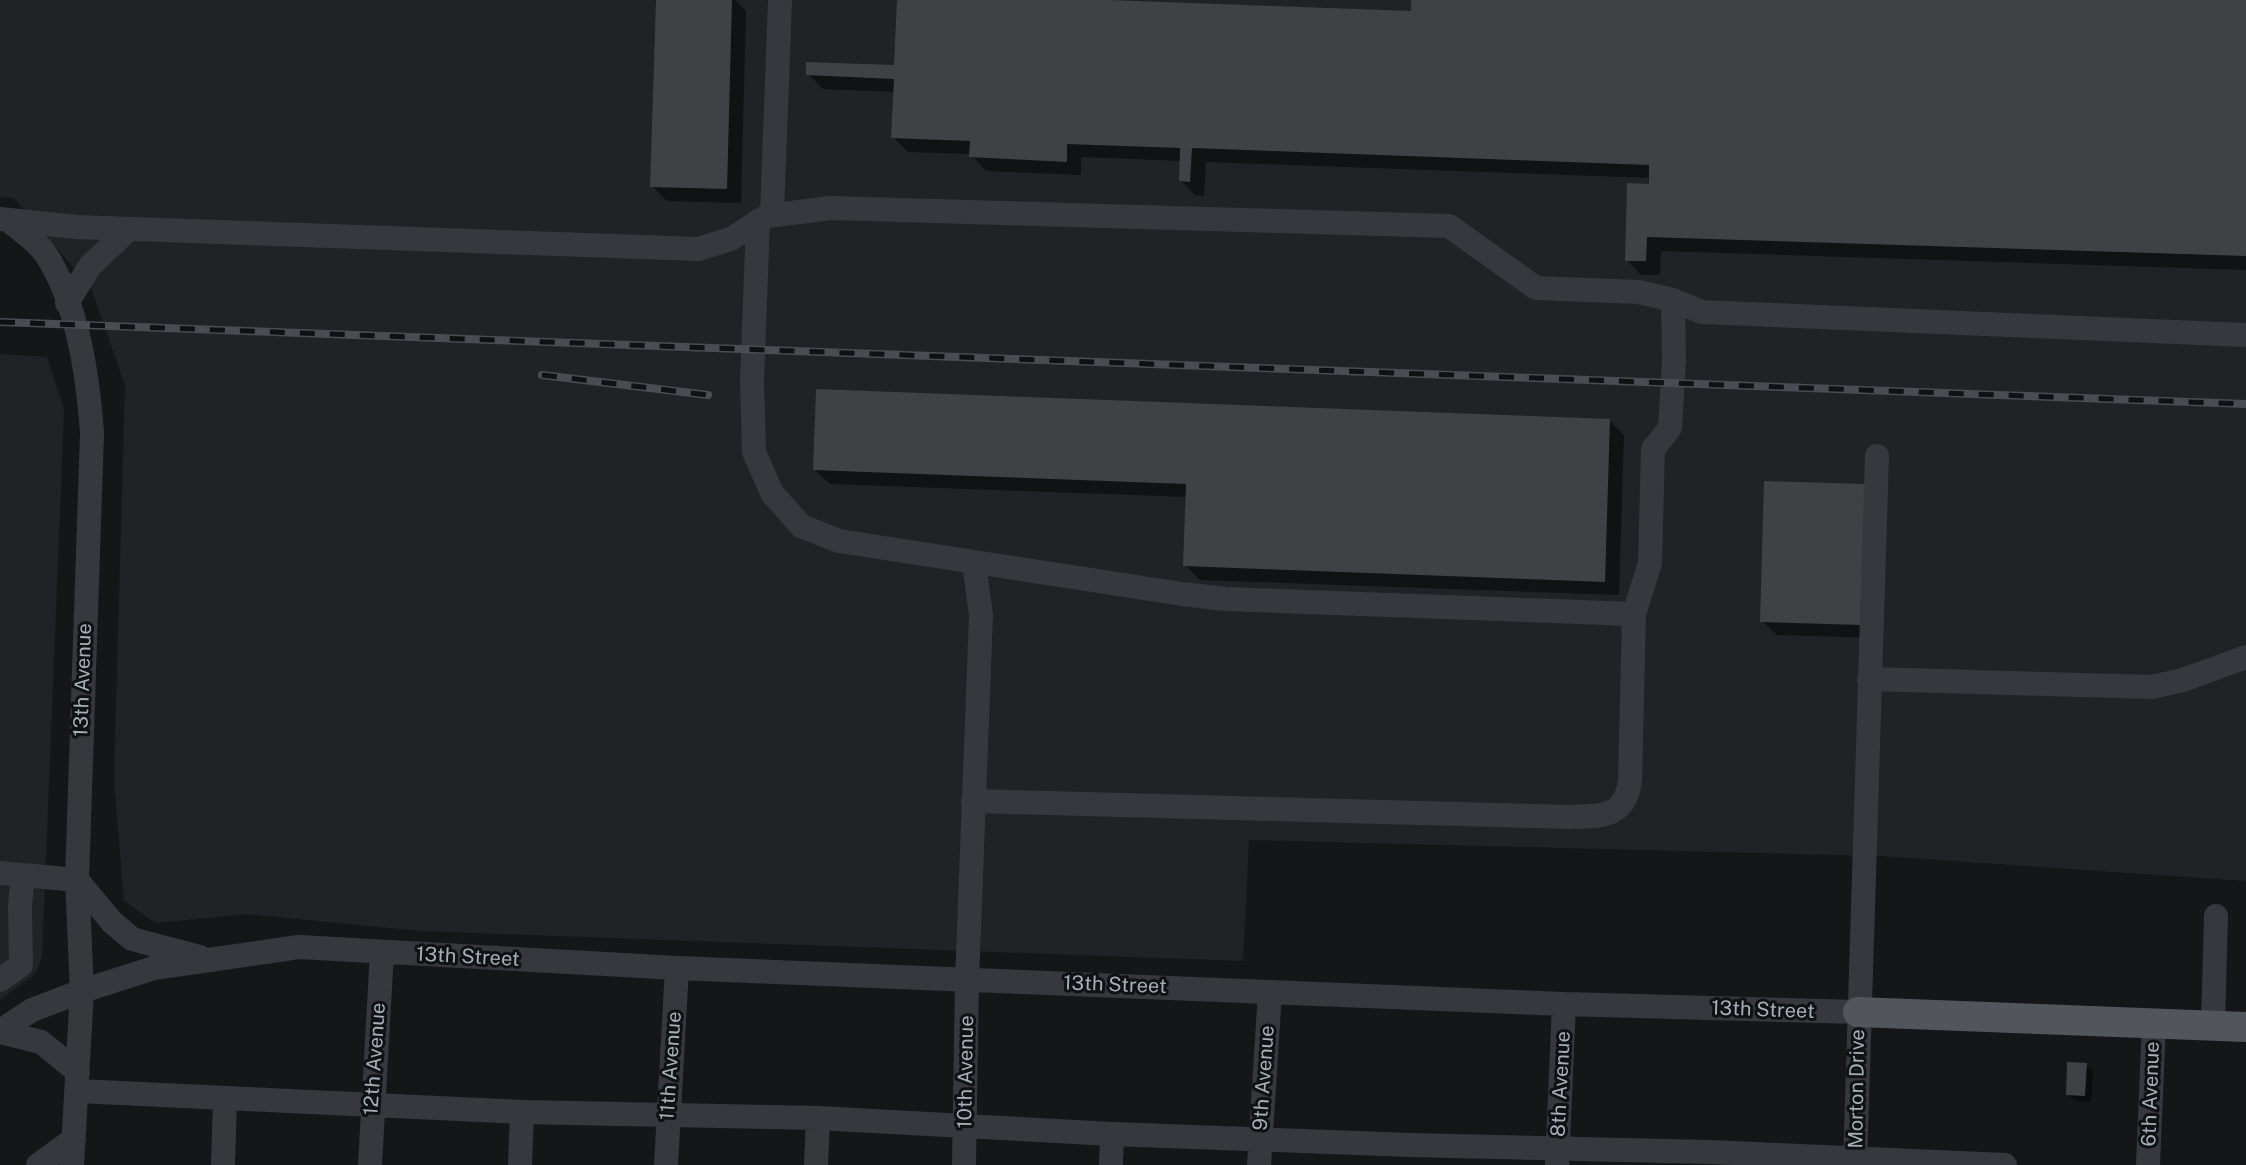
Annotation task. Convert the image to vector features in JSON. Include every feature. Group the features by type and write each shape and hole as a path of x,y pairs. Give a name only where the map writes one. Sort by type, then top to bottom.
{"main road":[{"name":"13th Street","path":"1858,1012 2246,1027"}],"street":[{"path":"780,0 752,380 754,452 772,493 801,526 839,541 1226,599 1634,614"},
{"path":"4,219 129,229 698,249 731,239 765,218 831,208 1449,226 1536,288 1639,292 1673,300 1702,312 2246,335"},
{"name":"13th Avenue","path":"4,219 44,252 67,303 86,376 92,433 77,880 82,991 72,1165"},
{"path":"67,303 90,266 129,229"},
{"path":"973,801 1556,817 1607,814 1619,808 1628,796 1630,781 1634,614 1650,563 1653,449 1670,428 1674,361 1673,300"},
{"name":"Morton Drive","path":"1855,1161 1877,456"},
{"name":"10th Avenue","path":"964,1165 967,979 981,615 974,563"},
{"path":"1869,679 2152,687 2183,680 2246,657"},
{"path":"2,974 21,965 20,906 12,874 77,880 112,922 132,939 210,959"},
{"path":"0,922 20,906"},
{"path":"2213,1025 2216,916"},
{"name":"13th Street","path":"0,1032 32,1010 154,968 299,947 677,968 1564,1004 1858,1012"},
{"name":"12th Avenue","path":"370,1165 382,952"},
{"name":"11th Avenue","path":"666,1165 677,968"},
{"name":"9th Avenue","path":"1259,1165 1270,992"},
{"name":"8th Avenue","path":"1558,1157 1564,1004"},
{"name":"6th Avenue","path":"2148,1165 2154,1023"},
{"path":"0,1032 41,1042 78,1082 225,1099 522,1112 818,1118 1260,1139 1410,1155 2005,1165"},
{"path":"223,1165 225,1099"},
{"path":"520,1165 522,1112"},
{"path":"816,1165 818,1118"},
{"path":"1111,1165 1112,1134"},
{"path":"38,1165 74,1139"}],"shaded area":[{"path":"0,0 2246,0 2246,881 1880,856 1249,840 1243,961 421,931 247,914 156,923 124,901 114,780 125,385 91,288 14,198 0,197"},
{"path":"0,354 47,357 64,409 42,957 35,974 0,1000"}],"building":[{"path":"656,0 732,0 727,189 650,187"},
{"path":"897,0 1108,0 1411,11 1411,0 2246,0 2246,256 1647,237 1646,261 1625,261 1627,183 1649,184 1649,165 1192,148 1190,182 1179,181 1180,148 1067,144 1067,162 969,157 970,141 891,138 894,79 806,75 806,62 894,65"},
{"path":"816,389 1610,419 1605,582 1183,566 1186,484 813,470"},
{"path":"1764,481 1865,484 1861,625 1760,622"},
{"path":"2067,1062 2087,1063 2085,1096 2066,1095"}],"railway":[{"path":"0,322 2246,404"},
{"path":"542,375 708,395"}]}
